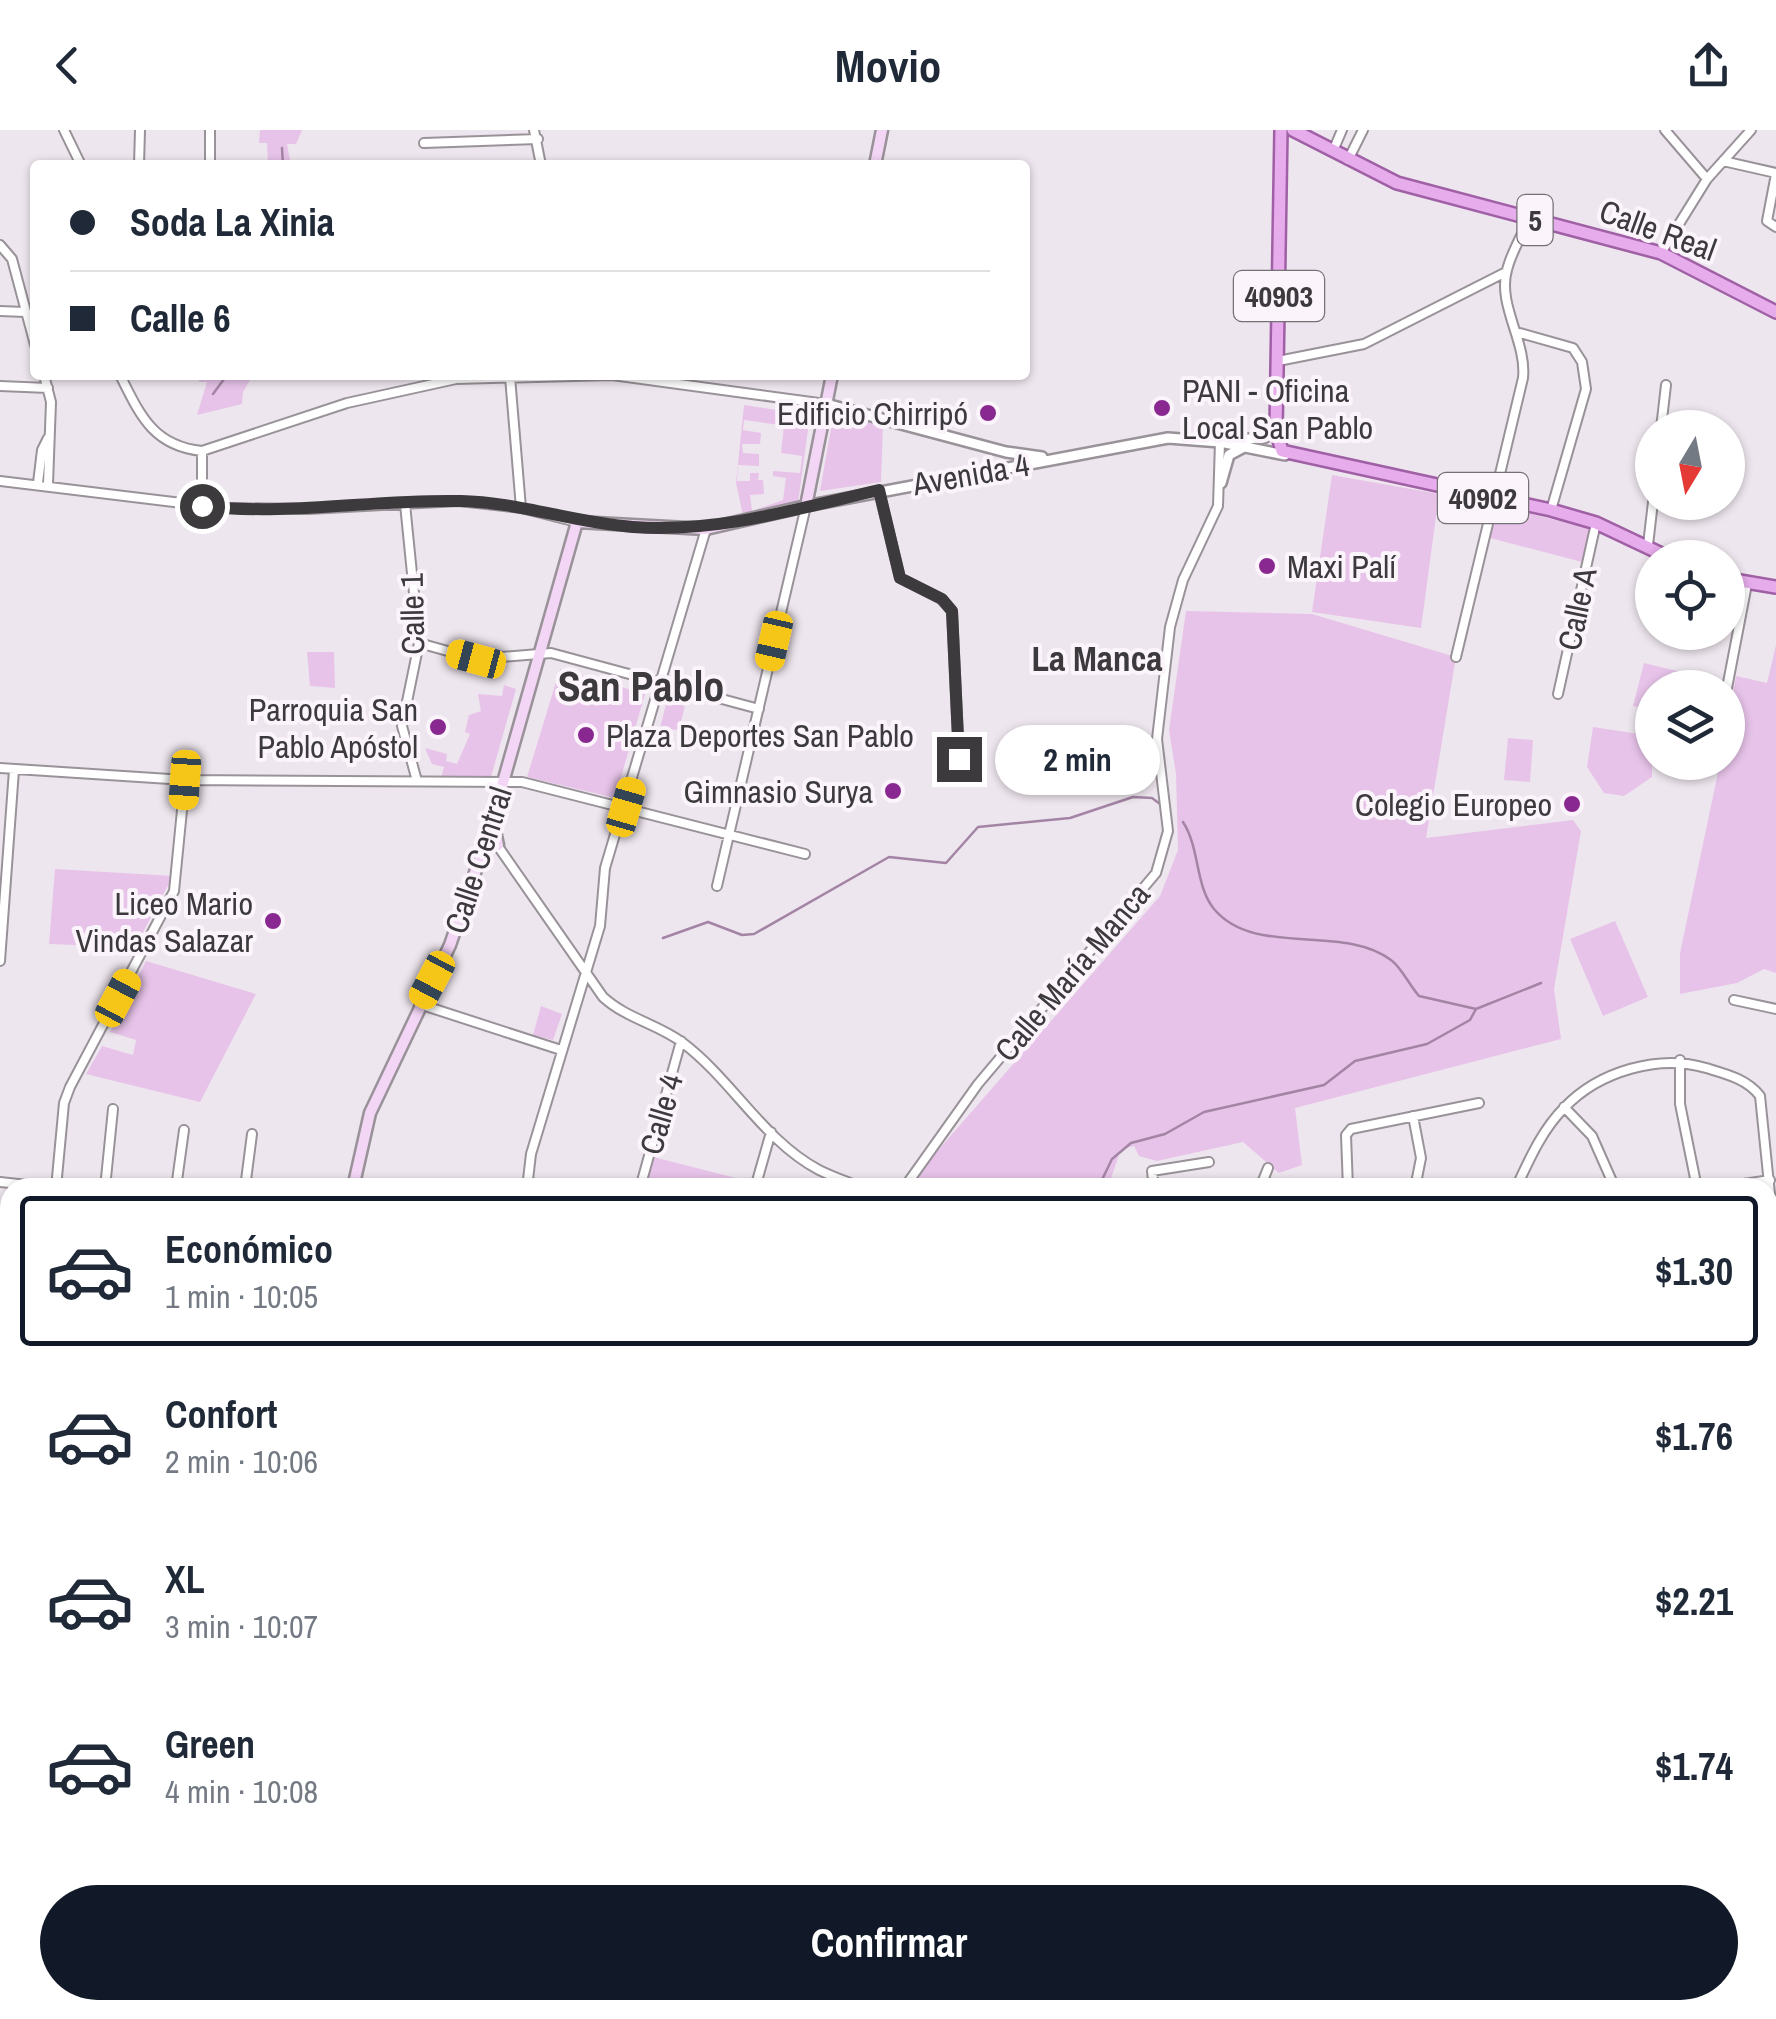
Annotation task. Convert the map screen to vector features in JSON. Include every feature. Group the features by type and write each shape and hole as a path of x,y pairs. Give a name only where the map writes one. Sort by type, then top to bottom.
{"main road":[{"path":"876,160 882,130"},
{"name":"40903","path":"1281,130 1276,430 1277,442 1290,456"},
{"name":"Calle Real","path":"1293,130 1397,183 1661,253 1776,312"},
{"path":"806,506 831,380"},
{"name":"40902","path":"1290,456 1550,510 1636,540"},
{"name":"Avenida 4","path":"577,522 706,529 806,506"},
{"name":"Calle Central","path":"355,1178 370,1112 450,945 488,835 577,522"},
{"path":"1747,584 1776,586"},
{"path":"492,820 498,845"}],"street":[{"path":"64,130 79,160"},
{"path":"139,160 140,130"},
{"path":"210,130 210,160"},
{"path":"1333,151 1342,130"},
{"path":"1348,160 1363,130"},
{"path":"1665,130 1708,179"},
{"path":"1661,253 1708,179 1748,131"},
{"path":"424,143 536,135 540,160"},
{"path":"1723,161 1776,174 1767,221 1776,227"},
{"path":"1456,658 1523,378 1520,333 1509,303 1506,272 1529,218"},
{"path":"0,245 12,259 30,329"},
{"path":"1278,361 1364,344 1506,272"},
{"path":"0,312 25,312"},
{"path":"1520,333 1573,348 1580,354 1586,378 1550,510"},
{"path":"43,483 48,438 46,380"},
{"path":"123,380 150,431 180,449 202,451 390,392 451,380"},
{"path":"510,380 521,508"},
{"path":"649,380 826,404"},
{"path":"0,386 48,388"},
{"path":"1663,410 1666,386"},
{"name":"40902","path":"826,404 1006,452 1070,457 1168,438 1220,442 1290,456"},
{"path":"1220,442 1249,440 1276,430"},
{"name":"Calle María Manca","path":"911,1178 978,1084 1156,873 1163,858 1168,831 1157,738 1170,626 1183,580 1218,506 1220,442"},
{"path":"1221,484 1229,455 1244,447"},
{"path":"202,451 202,506"},
{"path":"972,472 1005,462 1006,452"},
{"name":"Avenida 4","path":"806,506 972,472 1070,457"},
{"path":"0,481 43,483 202,506 308,509 460,501 521,508 577,522"},
{"path":"879,490 900,578 942,599 952,611 959,759"},
{"name":"Calle 1","path":"406,504 420,644 402,726 417,782"},
{"path":"717,886 806,506"},
{"name":"Calle A","path":"1558,694 1596,524"},
{"path":"528,1178 531,1154 600,926 605,868 706,529"},
{"path":"1730,670 1747,584"},
{"path":"420,644 476,659 551,652 759,709"},
{"path":"0,768 185,780 504,782 626,807 806,854"},
{"path":"0,961 14,770"},
{"path":"57,1178 64,1103 174,891 185,780"},
{"path":"488,835 585,972 623,1015 681,1041 728,1082 771,1132 816,1169 838,1178"},
{"path":"1734,1000 1776,1009"},
{"path":"420,1004 561,1050"},
{"name":"Calle 4","path":"643,1178 681,1041"},
{"path":"1680,1060 1680,1104 1695,1178"},
{"path":"1521,1178 1541,1138 1564,1107 1617,1074 1652,1062 1680,1060 1740,1079 1760,1096 1770,1178"},
{"path":"1348,1178 1348,1131 1479,1103"},
{"path":"1564,1107 1592,1136 1611,1178"},
{"path":"105,1178 113,1109"},
{"path":"1412,1116 1421,1158 1417,1178"},
{"path":"177,1178 184,1130"},
{"path":"758,1178 771,1132"},
{"path":"246,1178 252,1134"},
{"path":"1153,1178 1152,1170 1209,1162"},
{"path":"1264,1178 1268,1168"}],"shaded area":[{"path":"260,130 302,130 296,144 287,144 290,160 268,160 267,143 259,143"},
{"path":"250,380 242,404 197,415 207,382 199,382"},
{"path":"744,405 810,415 798,503 743,515 736,483","holes":["781,416 801,418 800,427 784,425 781,453 802,456 800,473 773,471 773,476 786,478 783,500 752,511 750,495 764,494 763,480 758,480 759,473 750,473 750,481 737,481 738,465 759,466 759,454 743,453 742,444 760,444 761,433 743,430 744,420 779,425"]},
{"path":"834,412 883,424 881,482 820,491"},
{"path":"1332,475 1439,494 1421,628 1312,612"},
{"path":"1498,506 1590,528 1582,562 1490,538"},
{"path":"1186,611 1312,614 1456,657 1426,838 1573,820 1581,831 1554,989 1561,1039 1295,1108 1302,1165 1279,1173 1243,1142 1157,1161 1139,1156 1134,1146 1121,1149 1111,1178 914,1178 1160,896 1178,850 1176,774 1169,730"},
{"path":"1776,645 1776,973 1764,969 1737,983 1680,994 1680,953 1716,780 1745,780 1745,678 1767,683"},
{"path":"307,652 334,652 335,688 310,686"},
{"path":"1644,663 1673,670 1642,670"},
{"name":"Plaza Deportes San Pablo","path":"560,669 645,694 615,798 527,777"},
{"path":"504,685 516,689 491,777 441,778 444,767 432,764 425,748 447,754 446,761 457,764 470,734 465,732 469,715 481,711 478,694 502,696"},
{"path":"669,692 687,697 679,730 660,728"},
{"path":"1593,727 1635,733 1635,780 1648,780 1624,796 1604,793 1587,767"},
{"path":"1508,738 1533,740 1530,782 1504,780"},
{"path":"55,869 173,876 135,947 49,944"},
{"path":"1615,921 1648,997 1603,1016 1570,939"},
{"path":"146,961 256,994 200,1102 86,1074 102,1046 133,1055 136,1040 110,1032"},
{"path":"541,1006 562,1014 553,1040 533,1035"},
{"path":"653,1157 736,1178 648,1178"}],"waterway":[{"path":"282,148 283,160"},
{"path":"213,394 223,380"},
{"path":"663,938 708,922 742,935 754,934 889,857 946,863 978,827 1070,818 1133,797 1152,798 1160,804"},
{"path":"1183,822 1208,900 1231,924 1275,937 1348,943 1371,949 1395,963 1419,996 1476,1009"},
{"path":"1103,1178 1112,1159 1131,1143 1165,1134 1204,1112 1324,1085 1355,1061 1427,1044 1470,1020 1476,1009 1541,983"}],"place":[{"name":"PANI - Oficina Local San Pablo","path":"1162,408"},
{"name":"Edificio Chirripó","path":"988,413"},
{"name":"Maxi Palí","path":"1267,566"},
{"name":"Parroquia San Pablo Apóstol","path":"438,727"},
{"name":"Plaza Deportes San Pablo","path":"586,735"},
{"name":"Gimnasio Surya","path":"893,791"},
{"name":"Colegio Europeo","path":"1572,804"},
{"name":"Liceo Mario Vindas Salazar","path":"273,921"}],"district":[{"name":"La Manca","path":"1097,658"},
{"name":"San Pablo","path":"641,686"}],"route":[{"path":"202,506 308,509 460,501 521,508 577,522 706,529 879,490 900,578 942,599 952,611 959,759"}]}
